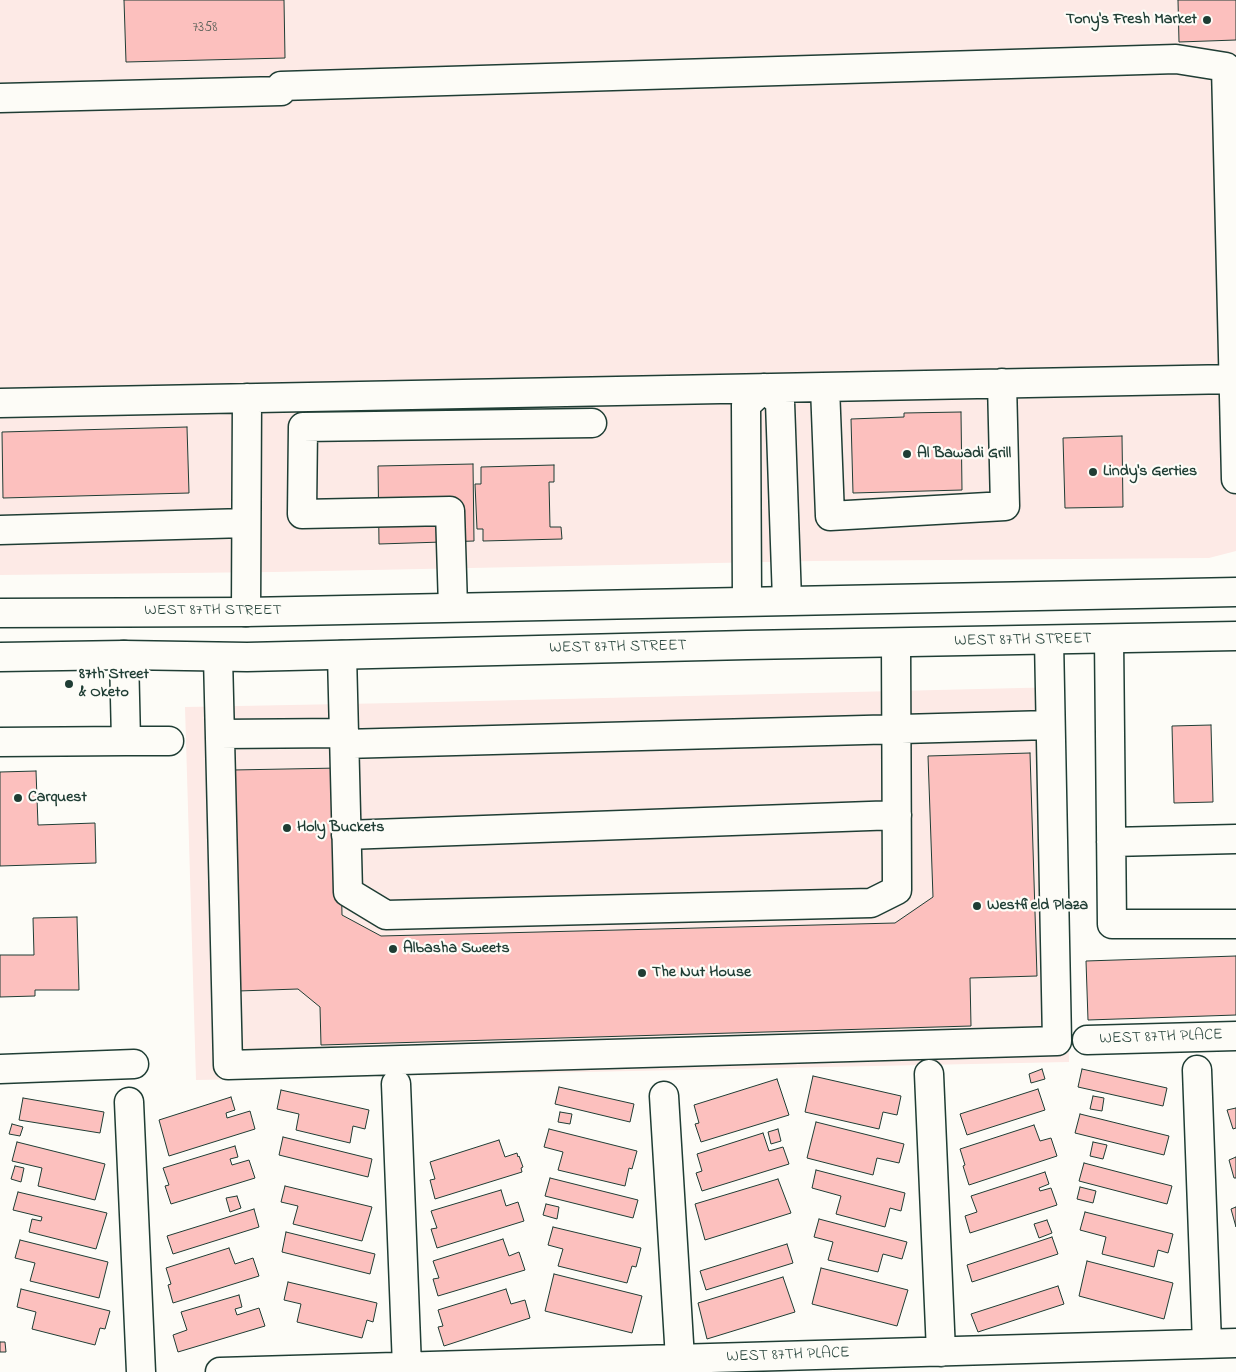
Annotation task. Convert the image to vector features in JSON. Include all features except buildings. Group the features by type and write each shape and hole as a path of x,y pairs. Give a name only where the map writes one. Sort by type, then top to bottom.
{"street":[{"path":"0,98 1176,59 1231,67 1236,479"},
{"path":"0,403 1234,379"},
{"path":"824,387 830,516 1005,506 1002,383"},
{"path":"764,388 780,402 787,600"},
{"path":"747,600 746,405 764,388"},
{"path":"246,612 247,398"},
{"path":"453,607 450,511 302,514 303,427 592,423"},
{"path":"0,530 246,523"},
{"name":"WEST 87TH STREET","path":"0,613 246,612 747,600 1236,592"},
{"name":"WEST 87TH STREET","path":"0,657 342,655 1236,636"},
{"path":"1109,639 1112,924 1236,924"},
{"path":"218,657 228,1065 1056,1041 1049,640"},
{"path":"342,655 348,892 386,915 872,903 897,890 896,643"},
{"path":"124,655 126,741"},
{"path":"220,734 344,738 896,730 1050,725"},
{"path":"0,742 169,741"},
{"path":"346,835 897,815"},
{"path":"1112,842 1236,839"},
{"name":"WEST 87TH PLACE","path":"1087,1040 1236,1036"},
{"path":"0,1069 134,1064"},
{"path":"1197,1070 1207,1344"},
{"path":"928,1074 940,1352"},
{"path":"396,1084 408,1367"},
{"path":"664,1096 680,1359"},
{"path":"129,1102 141,1372"},
{"name":"WEST 87TH PLACE","path":"220,1372 1236,1343"}],"shaded area":[{"path":"0,0 1236,0 1236,551 1209,558 814,561 274,572 0,575"},
{"name":"Westfield Plaza","path":"1062,687 1069,1062 196,1080 185,707"}],"place":[{"name":"Tony's Fresh Market","path":"1207,20"},
{"name":"Al Bawadi Grill","path":"907,454"},
{"name":"Lindy's Gerties","path":"1093,472"},
{"name":"87th Street & Oketo","path":"69,684"},
{"name":"Carquest","path":"18,798"},
{"name":"Holy Buckets","path":"287,828"},
{"name":"Westfield Plaza","path":"977,906"},
{"name":"Albasha Sweets","path":"393,949"},
{"name":"The Nut House","path":"642,973"}]}
